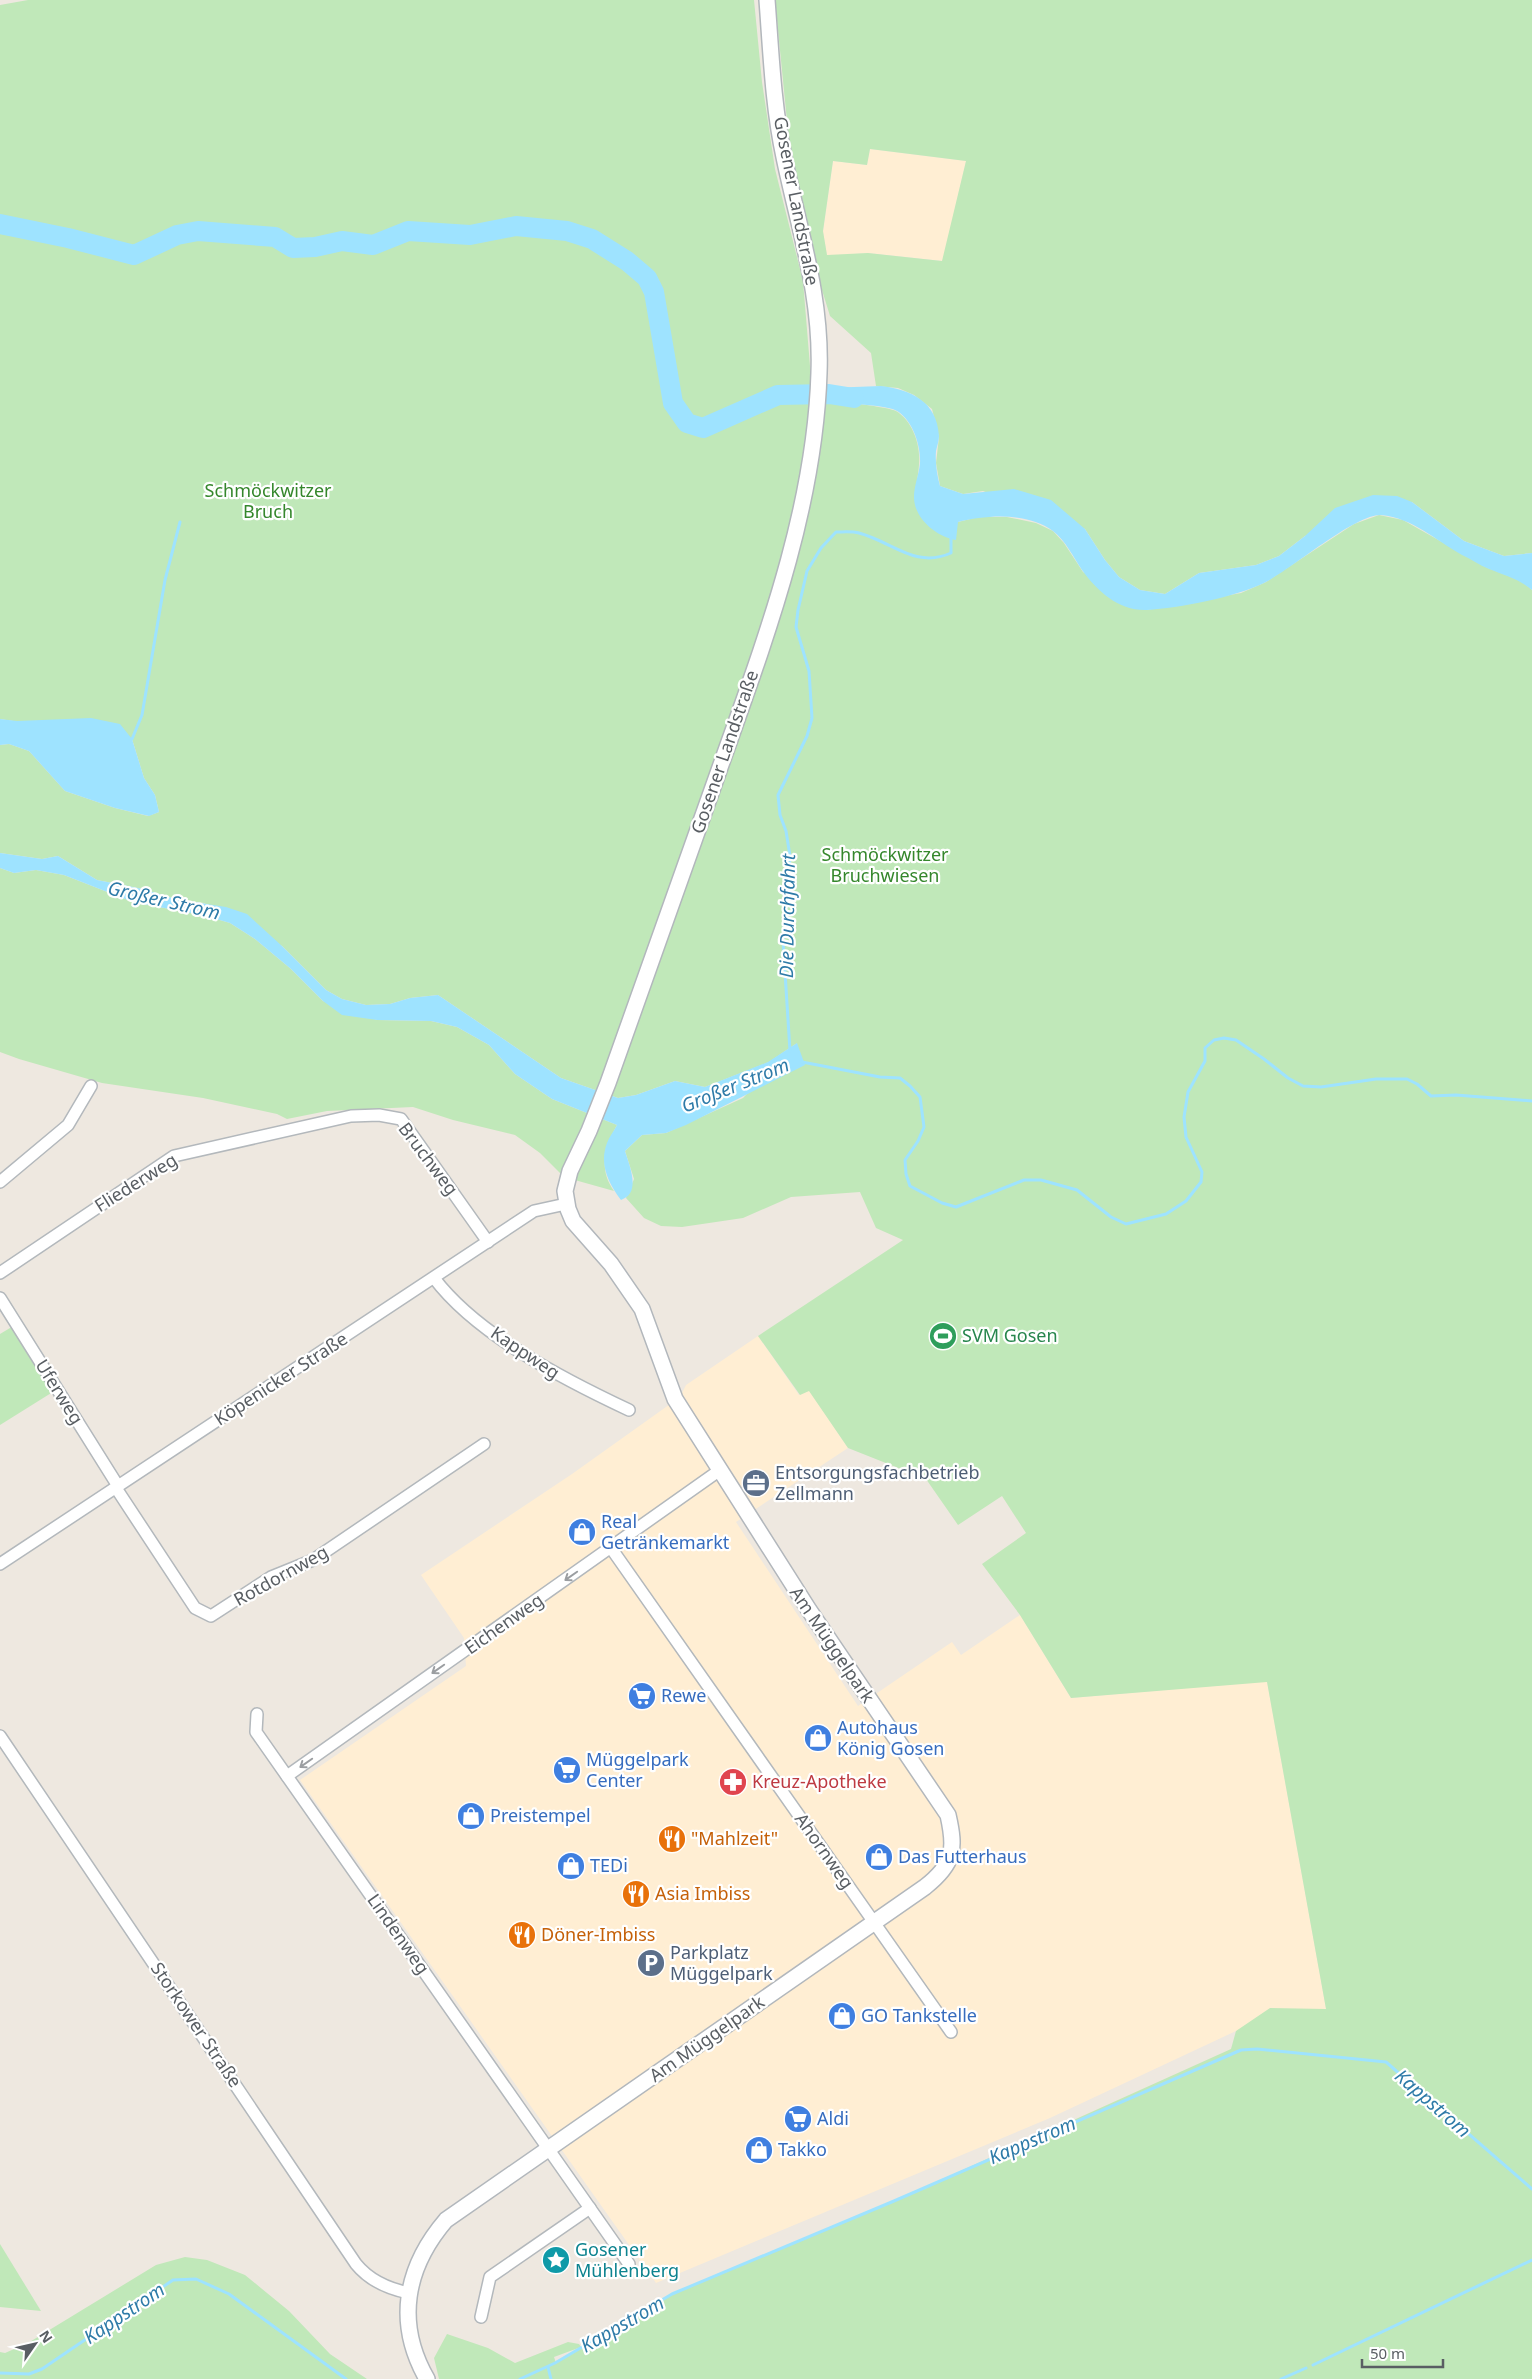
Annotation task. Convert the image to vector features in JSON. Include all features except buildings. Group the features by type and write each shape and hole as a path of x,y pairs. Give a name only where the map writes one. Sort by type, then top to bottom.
{"main road":[{"name":"Gosener Landstraße","path":"566,1204 566,1188 570,1171 589,1131 608,1083 755,668 796,533 807,485 820,373 818,316 809,261 783,154 767,0"},
{"name":"Am Müggelpark","path":"427,2379 416,2361 411,2343 408,2319 409,2293 414,2272 422,2253 446,2220 550,2150 925,1887 946,1867 953,1838 948,1815 859,1686 675,1399 642,1309 611,1264 573,1221 566,1204"}],"street":[{"path":"0,1182 68,1125 91,1086"},
{"name":"Bruchweg","path":"289,1130 351,1116 379,1115 401,1119 488,1242"},
{"name":"Fliederweg","path":"0,1273 174,1156 289,1130"},
{"name":"Köpenicker Straße","path":"0,1564 534,1211 566,1204"},
{"name":"Kappweg","path":"434,1278 458,1304 509,1344 556,1375 628,1410"},
{"name":"Uferweg","path":"0,1298 117,1487"},
{"name":"Rotdornweg","path":"117,1487 195,1608 211,1616 272,1577 313,1560 484,1444"},
{"name":"Eichenweg","path":"287,1776 720,1470"},
{"name":"Ahornweg","path":"611,1548 951,2032"},
{"name":"Lindenweg","path":"257,1714 256,1732 629,2264"},
{"name":"Storkower Straße","path":"0,1736 356,2264 362,2271 377,2281 396,2290 409,2293"},
{"path":"481,2317 490,2277 590,2208"}],"shaded area":[{"path":"870,149 966,161 943,261 868,253 827,256 823,232 833,161 867,165"},
{"path":"758,1336 799,1395 809,1390 848,1448 736,1522 858,1706 952,1642 961,1655 1020,1615 1071,1698 1267,1681 1329,2025 1236,2031 1050,2118 656,2283 300,1780 466,1666 464,1638 421,1575 572,1474 680,1397 686,1385"}],"green space":[{"path":"28,0 754,0 762,82 775,169 803,281 811,378 808,404 827,401 851,403 891,409 902,415 915,435 919,450 916,501 921,515 927,523 958,522 978,517 1007,517 1036,523 1053,531 1064,543 1083,572 1146,610 1241,593 1266,582 1354,524 1379,515 1403,520 1488,568 1522,581 1532,590 1532,2379 439,2379 434,2358 447,2334 488,2348 515,2363 568,2342 579,2344 581,2347 554,2357 556,2363 672,2294 894,2201 1231,2049 1236,2031 1270,2008 1326,2009 1267,1682 1071,1698 1020,1615 982,1564 1026,1533 1002,1496 958,1525 926,1479 848,1448 809,1391 800,1395 758,1336 903,1240 876,1228 860,1192 791,1197 743,1218 682,1227 661,1226 644,1218 626,1198 634,1179 625,1151 642,1135 666,1133 743,1098 797,1043 769,1062 705,1087 675,1081 636,1095 618,1098 561,1078 438,995 410,998 390,1004 366,1005 342,999 326,990 282,946 204,903 175,899 143,889 97,880 58,856 42,859 0,853 0,745 9,744 29,751 65,791 115,808 148,816 159,812 155,795 144,778 132,739 0,719 0,5"},
{"path":"775,0 1532,0 1532,553 1504,556 1464,541 1412,502 1305,536 1279,556 1256,565 1199,573 1165,594 1140,590 1119,577 1105,560 1085,529 983,491 963,494 940,486 936,463 939,437 932,409 914,395 898,388 876,386 871,353 830,316 814,264 789,141","holes":["870,149 966,161 942,261 868,253 827,255 823,231 833,161 867,165"]},
{"path":"0,868 14,873 36,870 64,875 133,902 206,916 230,923 255,939 291,969 323,1001 377,1020 431,1021 457,1027 489,1045 515,1074 552,1099 617,1125 609,1142 605,1158 606,1174 614,1191 564,1177 540,1153 515,1135 453,1120 413,1107 327,1111 287,1119 277,1114 203,1098 102,1083 0,1052"},
{"path":"15,1325 56,1390 0,1425 0,1334"},
{"path":"0,2244 41,2311 0,2307"},
{"path":"185,2257 207,2260 245,2275 289,2311 330,2354 367,2379 0,2379 0,2352 5,2353 28,2343 156,2265"}],"water":[{"path":"881,386 912,394 928,406 933,414 939,436 936,460 940,486 963,494 1014,489 1051,500 1085,529 1105,560 1119,577 1140,590 1165,594 1199,573 1256,565 1279,556 1305,536 1335,508 1373,495 1397,496 1412,502 1464,541 1504,556 1532,553 1532,590 1517,580 1462,555 1414,525 1403,520 1381,515 1370,517 1340,532 1276,576 1252,588 1207,601 1175,607 1147,610 1127,607 1118,604 1102,593 1082,570 1062,539 1043,525 1019,518 1007,517 969,520 958,522 956,540 941,535 928,526 918,513 915,505 914,493 920,456 917,440 906,419 895,410 889,408 826,401 828,388"},
{"path":"91,718 120,724 132,739 144,778 155,795 159,812 149,816 115,808 65,791 29,751 9,744 0,745 0,719 17,721"},
{"path":"0,853 42,859 58,856 97,880 143,889 175,899 226,907 247,914 326,990 342,999 366,1005 390,1004 410,998 438,995 561,1078 618,1098 636,1095 675,1081 705,1087 768,1062 797,1043 805,1065 686,1125 666,1133 642,1135 625,1151 633,1185 627,1196 621,1200 612,1187 604,1166 607,1143 617,1125 552,1099 515,1074 489,1045 457,1027 431,1021 377,1020 342,1015 323,1001 291,969 255,939 230,923 206,916 133,902 64,875 36,870 14,873 0,868"}],"waterway":[{"path":"0,224 68,238 134,255 177,235 198,231 275,237 293,248 315,247 342,241 373,245 408,231 470,235 516,226 567,231 592,239 627,261 647,278 654,292 673,403 687,423 703,428 778,395 829,394 854,398"},
{"path":"132,739 142,715 165,580 180,522"},
{"name":"Die Durchfahrt","path":"790,1051 783,941 790,856 786,831 780,815 778,795 807,736 812,718 809,671 796,627 807,571 821,548 836,532 859,533 904,552 926,558 951,553 951,537"},
{"name":"Großer Strom","path":"802,1062 880,1077 900,1078 910,1086 920,1097 924,1127 918,1141 905,1160 906,1174 910,1186 942,1203 956,1207 1024,1180 1041,1180 1077,1190 1111,1217 1126,1224 1166,1214 1186,1201 1201,1182 1202,1172 1186,1137 1184,1117 1188,1092 1205,1061 1205,1048 1214,1040 1224,1038 1236,1040 1288,1078 1303,1086 1321,1087 1376,1079 1407,1079 1417,1084 1431,1096 1456,1095 1532,1101"},
{"name":"Kappstrom","path":"520,2379 555,2363 672,2294 894,2201 1241,2050 1257,2049 1386,2062 1532,2189"},
{"path":"1313,2365 1532,2260"},
{"name":"Kappstrom","path":"0,2373 29,2374 42,2369 173,2280 196,2279 229,2294 346,2379"},
{"path":"548,2367 551,2379"},
{"path":"1281,2379 1306,2368"}],"place":[{"name":"SVM Gosen","path":"943,1336"},
{"name":"Entsorgungsfachbetrieb Zellmann","path":"756,1483"},
{"name":"Real Getränkemarkt","path":"582,1532"},
{"name":"Rewe","path":"642,1696"},
{"name":"Autohaus König Gosen","path":"818,1738"},
{"name":"Müggelpark Center","path":"567,1770"},
{"name":"Kreuz-Apotheke","path":"733,1782"},
{"name":"Preistempel","path":"471,1816"},
{"name":"\"Mahlzeit\"","path":"672,1839"},
{"name":"Das Futterhaus","path":"879,1857"},
{"name":"TEDi","path":"571,1866"},
{"name":"Asia Imbiss","path":"636,1894"},
{"name":"Döner-Imbiss","path":"522,1935"},
{"name":"Parkplatz Müggelpark","path":"651,1963"},
{"name":"GO Tankstelle","path":"842,2016"},
{"name":"Aldi","path":"798,2119"},
{"name":"Takko","path":"759,2150"},
{"name":"Gosener Mühlenberg","path":"556,2260"}],"park label":[{"name":"Schmöckwitzer Bruch","path":"268,501"},
{"name":"Schmöckwitzer Bruchwiesen","path":"885,865"}]}
